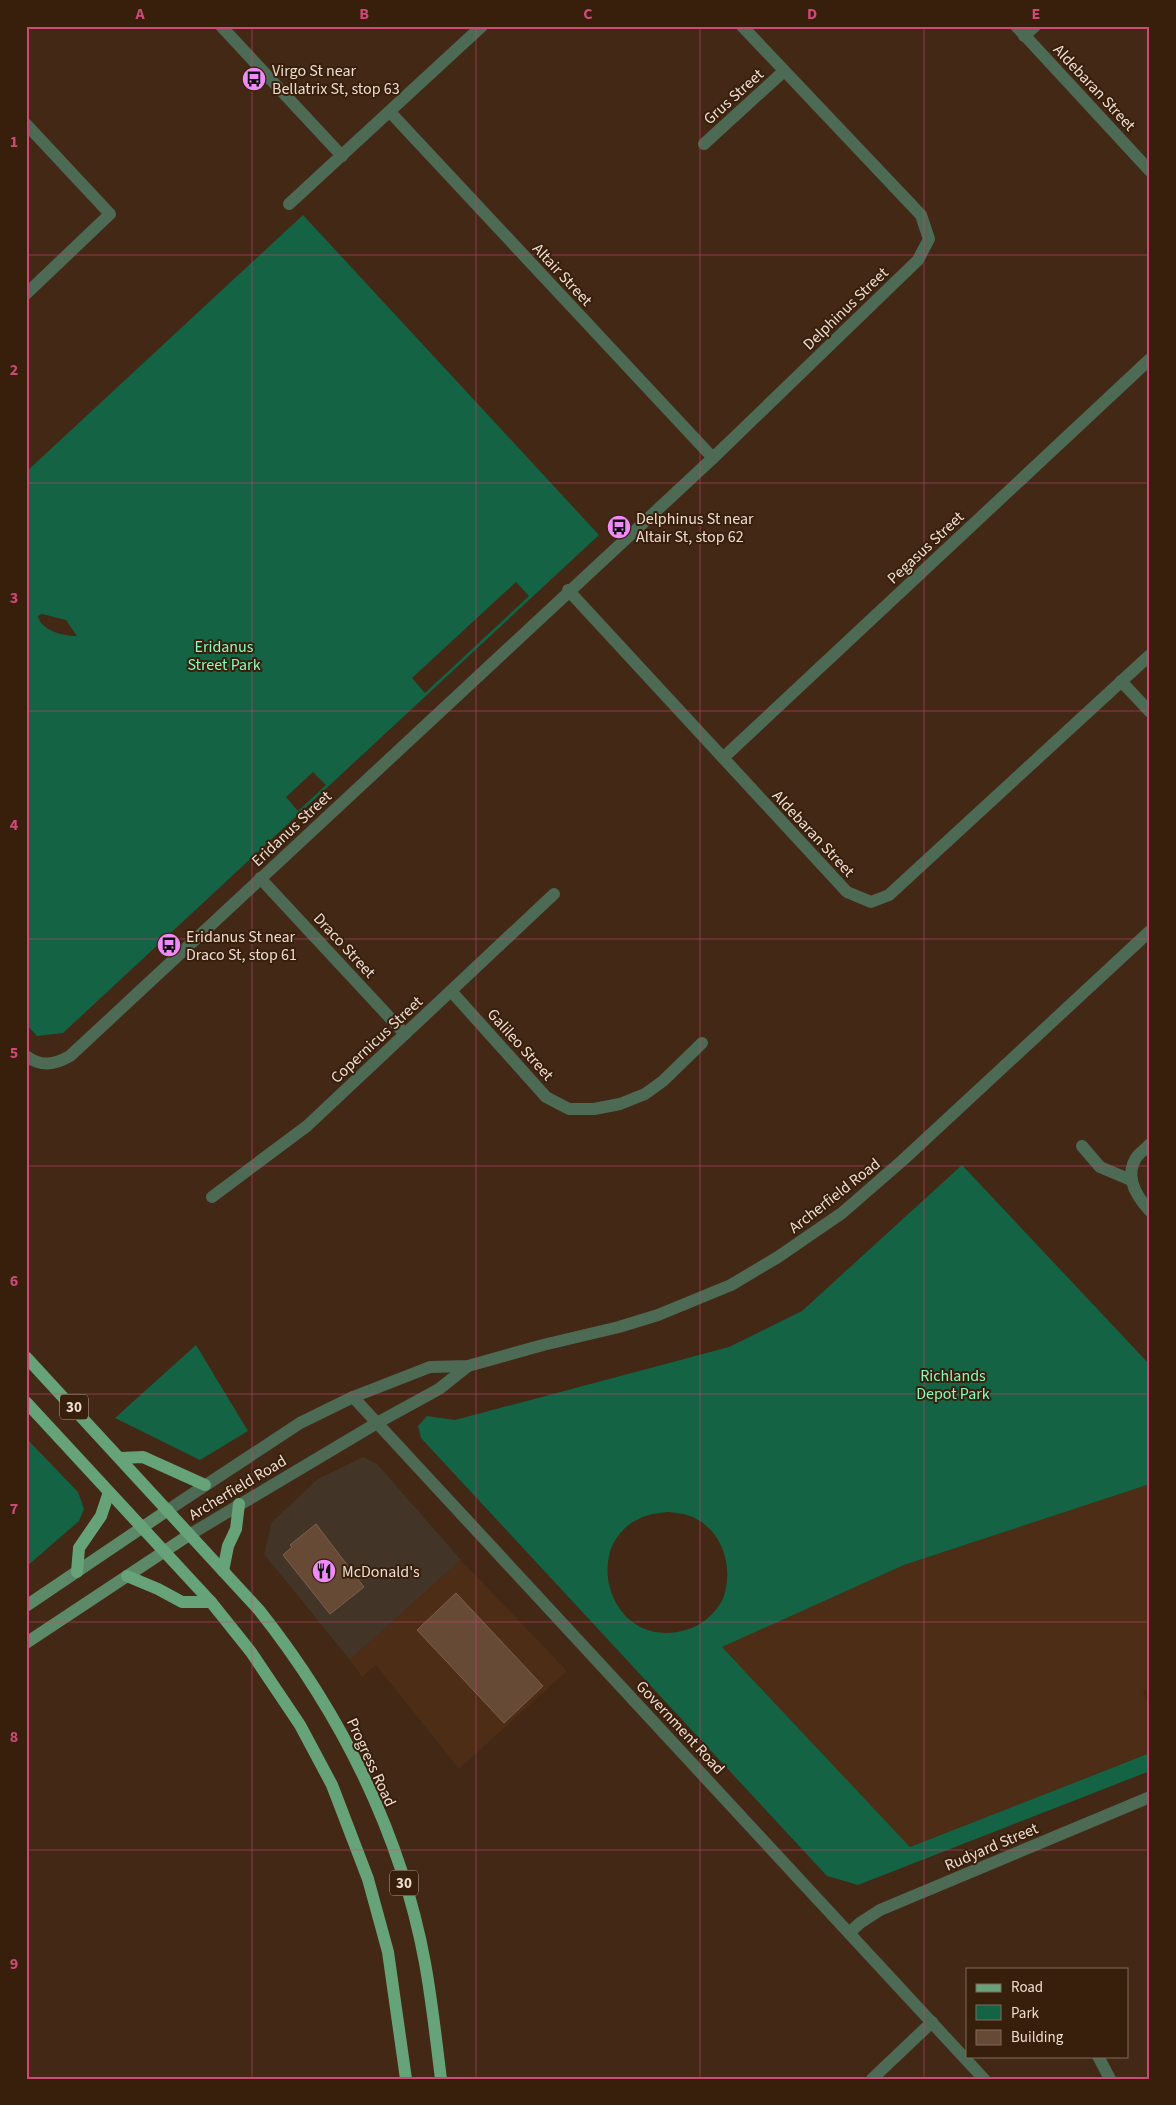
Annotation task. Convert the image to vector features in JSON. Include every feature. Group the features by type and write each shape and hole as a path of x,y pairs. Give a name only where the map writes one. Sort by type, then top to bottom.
{"main road":[{"name":"30","path":"26,1356 168,1510"},
{"name":"30","path":"26,1402 211,1602 256,1659 300,1725 332,1785 368,1879 388,1952 406,2079"},
{"path":"121,1458 142,1457 205,1485"},
{"path":"76,1572 79,1548 101,1516 110,1492"},
{"path":"223,1570 228,1546 236,1529 239,1504"},
{"name":"Archerfield Road","path":"26,1606 168,1510"},
{"name":"Progress Road","path":"168,1510 279,1635 313,1683 337,1725 372,1795 400,1870 425,1962 441,2079"},
{"name":"Archerfield Road","path":"26,1643 189,1535"},
{"path":"127,1576 182,1602 211,1602"}],"street":[{"path":"221,26 342,156"},
{"path":"289,204 482,26"},
{"name":"Delphinus Street","path":"568,590 712,458 918,260 929,239 921,215 742,26"},
{"path":"1020,31 1035,26"},
{"name":"Aldebaran Street","path":"1020,31 1150,171"},
{"name":"Grus Street","path":"704,144 784,71"},
{"name":"Altair Street","path":"390,112 712,458"},
{"path":"26,124 110,214 26,294"},
{"name":"Pegasus Street","path":"723,758 1150,359"},
{"name":"Aldebaran Street","path":"568,590 847,892 870,902 889,895 1150,654"},
{"name":"Eridanus Street","path":"26,1056 33,1061 51,1065 70,1056 568,590"},
{"path":"1121,681 1150,712"},
{"name":"Draco Street","path":"260,878 405,1034"},
{"name":"Copernicus Street","path":"212,1197 307,1126 554,894"},
{"name":"Archerfield Road","path":"168,1510 300,1423 353,1397 430,1367 468,1366 658,1315 731,1285 778,1258 842,1213 903,1160 1150,931"},
{"name":"Galileo Street","path":"451,991 546,1097 569,1109 594,1109 620,1104 645,1094 663,1081 702,1043"},
{"path":"1150,1144 1135,1159 1131,1180 1139,1199 1150,1212"},
{"path":"1082,1146 1100,1167 1131,1180"},
{"name":"Archerfield Road","path":"189,1535 239,1504 439,1389 468,1366"},
{"name":"Government Road","path":"353,1397 984,2079"},
{"name":"Rudyard Street","path":"849,1933 880,1910 1150,1797"},
{"path":"872,2079 932,2022"},
{"path":"1099,2058 1110,2079"}],"shaded area":[{"path":"363,1457 377,1464 461,1560 350,1660 264,1554 272,1522 318,1479"},
{"path":"1150,1484 1150,1688 1143,1690 1150,1710 1150,1753 910,1847 721,1646 904,1565"},
{"path":"461,1560 567,1671 459,1769 376,1665 362,1677 350,1660"}],"green space":[{"name":"Eridanus Street Park","path":"303,215 599,535 63,1033 37,1036 26,1024 26,472","holes":["516,582 529,596 425,693 412,678","42,614 66,620 77,636 60,634 48,629 40,621 38,616","313,772 326,785 298,811 286,797"]},
{"name":"Richlands Depot Park","path":"962,1165 1150,1365 1150,1484 904,1565 722,1647 910,1847 1150,1753 1150,1771 858,1885 827,1876 421,1438 418,1426 427,1416 455,1420 729,1347 802,1311","holes":["668,1512 685,1514 699,1520 709,1528 716,1537 726,1559 727,1584 722,1601 705,1620 689,1629 661,1633 638,1626 621,1610 610,1590 608,1567 612,1545 626,1527 649,1515"]},
{"path":"196,1345 248,1431 200,1460 115,1418"},
{"path":"26,1438 78,1492 84,1509 79,1521 26,1567"}],"building":[{"name":"McDonald's","path":"316,1524 364,1587 330,1614 283,1555 292,1547 290,1545"},
{"path":"456,1593 543,1686 504,1723 417,1630"}],"place":[{"name":"Virgo St near Bellatrix St, stop 63","path":"254,79"},
{"name":"Delphinus St near Altair St, stop 62","path":"619,527"},
{"name":"Eridanus St near Draco St, stop 61","path":"169,945"},
{"name":"McDonald's","path":"324,1571"}]}
